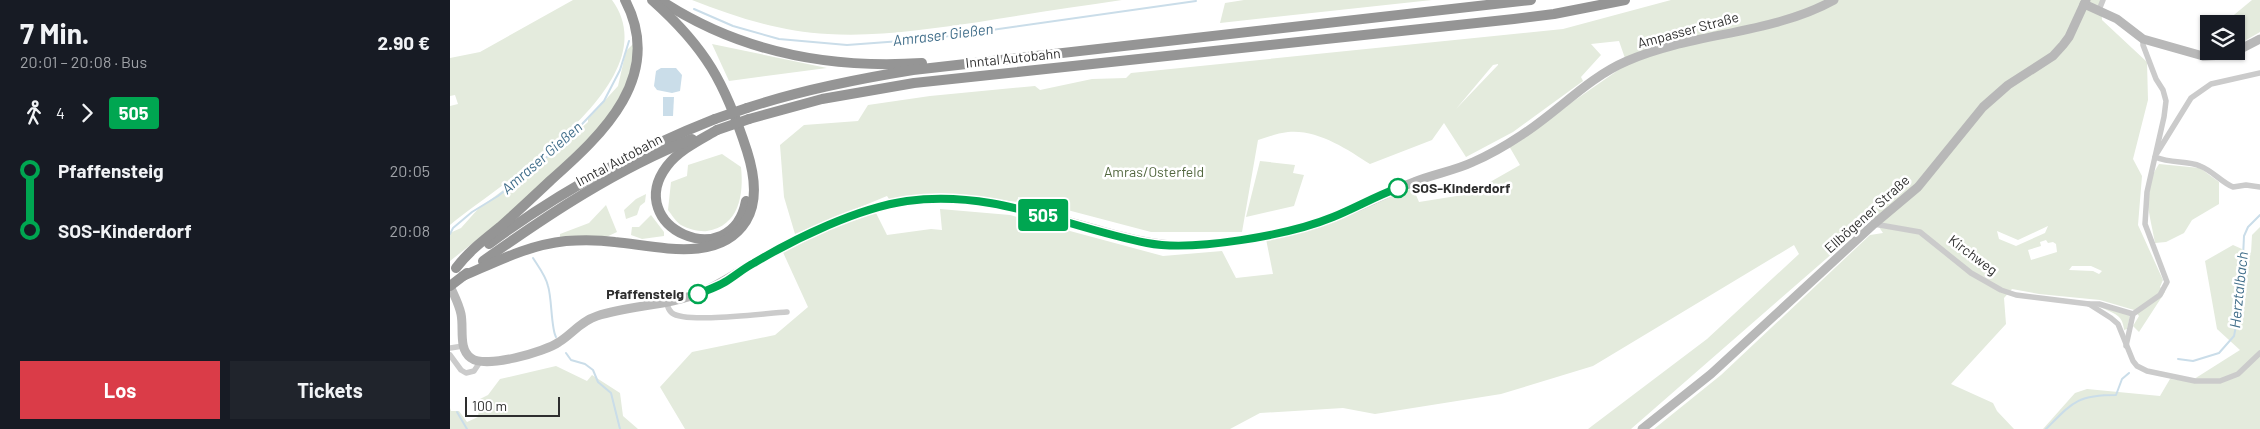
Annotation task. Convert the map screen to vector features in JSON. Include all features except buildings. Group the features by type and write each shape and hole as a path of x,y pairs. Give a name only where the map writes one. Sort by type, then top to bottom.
{"highway":[{"path":"456,272 468,253 513,216 579,155 615,114 631,84 637,57 636,32 625,0"},
{"path":"642,0 681,36 705,68 731,121 745,169 748,188 746,205 734,225 718,236 701,240 677,232 662,216 657,200 658,184 671,161 716,125"},
{"path":"456,272 540,245 573,241 598,241 692,249 720,243 735,234 742,227 752,208 754,186 749,157 733,111 716,75 703,54 678,24 652,0"},
{"path":"660,0 712,29 754,45 792,56 848,64 925,63 945,66"},
{"name":"Inntal Autobahn","path":"450,286 456,272 531,214 578,185 641,150 748,114 795,93 838,83 945,66 1531,0"},
{"name":"Inntal Autobahn","path":"748,114 894,86 1194,52 1514,19 1554,14 1625,0"}],"main road":[{"name":"Ampasser Straße","path":"480,362 490,363 553,346 564,340 594,316 698,294 724,282 753,263 829,226 865,211 907,201 949,199 1000,203 1148,243 1176,246 1201,245 1242,239 1311,225 1420,179 1477,160 1520,137 1607,72 1631,59 1665,48 1787,19 1834,0"},
{"path":"2085,2 2117,18 2143,39 2203,56 2229,55 2260,40"},
{"name":"Ellbögener Straße","path":"1642,429 1711,374 1874,224 1918,187 1964,128 1995,96 2057,51 2069,37 2085,2"},
{"path":"450,286 461,311 463,346 469,357 480,362"}],"street":[{"path":"2099,10 2103,0"},
{"path":"2126,346 2132,314 2160,295 2167,282 2145,224 2144,215 2166,101 2164,90 2156,79 2143,45 2143,39"},
{"path":"2155,158 2191,98 2211,84 2260,73"},
{"path":"2155,158 2167,163 2189,163 2202,166 2233,187 2246,185 2260,187"},
{"name":"Kirchweg","path":"1874,224 1920,232 1971,273 2001,290 2024,296 2099,304 2132,314"},
{"path":"666,302 669,311 673,314 687,316 742,316 787,312"},
{"name":"Kirchweg","path":"2089,304 2118,324 2126,346 2138,366 2166,376 2195,381 2220,381 2238,374 2260,353"},
{"path":"450,348 463,346"},
{"path":"450,355 461,370 472,373 480,362"}],"green space":[{"path":"573,0 612,0 624,31 619,64 600,96 572,128 539,157 450,225 450,106 458,104 455,95 450,96 450,58 480,52"},
{"path":"692,0 1122,0 923,30 847,35 810,33 776,27 742,18"},
{"path":"1244,0 1432,0 1220,23 1225,3"},
{"name":"Amras/Osterfeld","path":"1671,0 2101,0 2102,20 2147,62 2148,100 2133,159 2142,176 2138,225 2163,280 2160,287 2165,292 2139,332 2133,326 2139,316 2134,310 2100,300 2039,294 2012,289 2004,298 2006,324 1951,384 1993,403 1997,411 2014,429 1654,429 1721,375 1870,235 1883,233 1873,218 1631,429 1588,429 1707,339 1799,254 1794,245 1593,366 1501,394 1375,414 1343,408 1260,413 1230,429 685,429 660,387 692,352 775,335 808,307 781,248 874,209 887,235 931,229 942,230 940,209 1010,215 1163,256 1222,251 1236,278 1273,274 1266,239 1413,188 1419,202 1469,194 1520,165 1509,146 1627,64 1619,41 1591,44 1601,55 1581,77 1583,81 1513,132 1466,157 1444,123 1432,140 1370,164 1331,141 1310,134 1288,132 1258,140 1242,232 1151,232 1018,197 1019,202 941,193 889,199 887,196 795,234 784,197 780,145 804,125 858,121 868,105 930,96 1035,86 1040,90 1092,79 1126,78 1131,73 1563,29","holes":["1498,64 1456,109 1493,65","2048,226 2045,233 2016,246 1999,239 1997,231 2018,240","2046,240 2048,243 2053,242 2056,244 2057,252 2031,260 2028,250 2041,246 2040,242","2072,266 2091,266 2102,271 2099,274 2093,271 2069,270"]},
{"path":"2252,0 2260,0 2260,32 2245,41 2245,15 2234,15"},
{"path":"633,44 635,48 625,94 600,128 521,205 450,261 450,233 461,228 478,209 558,149 588,122 588,119 618,86 626,51"},
{"path":"712,44 827,68 729,81"},
{"path":"722,154 741,167 740,198 733,216 718,228 707,231 694,230 681,225 668,210 671,182 687,176 688,165"},
{"path":"1260,161 1295,165 1293,173 1304,175 1294,206 1246,217"},
{"path":"2159,164 2200,168 2219,182 2219,204 2192,220 2184,233 2166,242 2155,243 2149,212 2148,194 2153,174"},
{"path":"646,194 645,202 640,206 637,215 626,219 624,210 636,199"},
{"path":"606,205 617,232 602,239 560,239 560,234 589,223"},
{"path":"651,215 664,232 664,236 642,239 631,235 632,227 639,227"},
{"path":"2260,227 2260,429 2043,429 2075,393 2087,389 2160,396 2170,379 2191,381 2240,350 2217,329 2205,261 2233,245 2251,253 2252,235"},
{"path":"2098,306 2130,315 2127,329 2124,330 2119,317"},
{"path":"556,366 587,381 592,375 620,393 623,416 638,429 450,429 450,408 451,411 459,411 467,422 478,417 480,399 488,395 500,379"}],"water":[{"path":"661,68 676,68 682,75 680,91 672,93 657,90 654,86 656,71"},
{"path":"663,97 674,97 673,116 663,116"}],"waterway":[{"name":"Amraser Gießen","path":"694,9 733,26 779,39 847,45 928,39 1196,1"},
{"name":"Amraser Gießen","path":"450,234 453,228 472,212 498,196 564,143 604,101 620,70 629,41"},
{"name":"Herztalbach","path":"2178,359 2193,361 2219,353 2234,336 2241,301 2244,236 2248,227 2260,215"},
{"path":"533,258 547,282 556,337"},
{"path":"566,353 571,360 585,364 593,370 598,382 611,393 620,429"},
{"name":"Herztalbach","path":"2046,429 2076,402 2103,395 2116,395 2122,379 2129,373"},
{"path":"457,412 467,429"}],"bus line":[{"name":"505","path":"698,294 724,282 781,248 829,226 865,211 907,201 949,199 1000,203 1148,243 1176,246 1201,245 1242,239 1311,225 1334,217 1398,188"}],"place":[{"name":"SOS-Kinderdorf","path":"1398,188"},
{"name":"Pfaffensteig","path":"698,294"}]}
